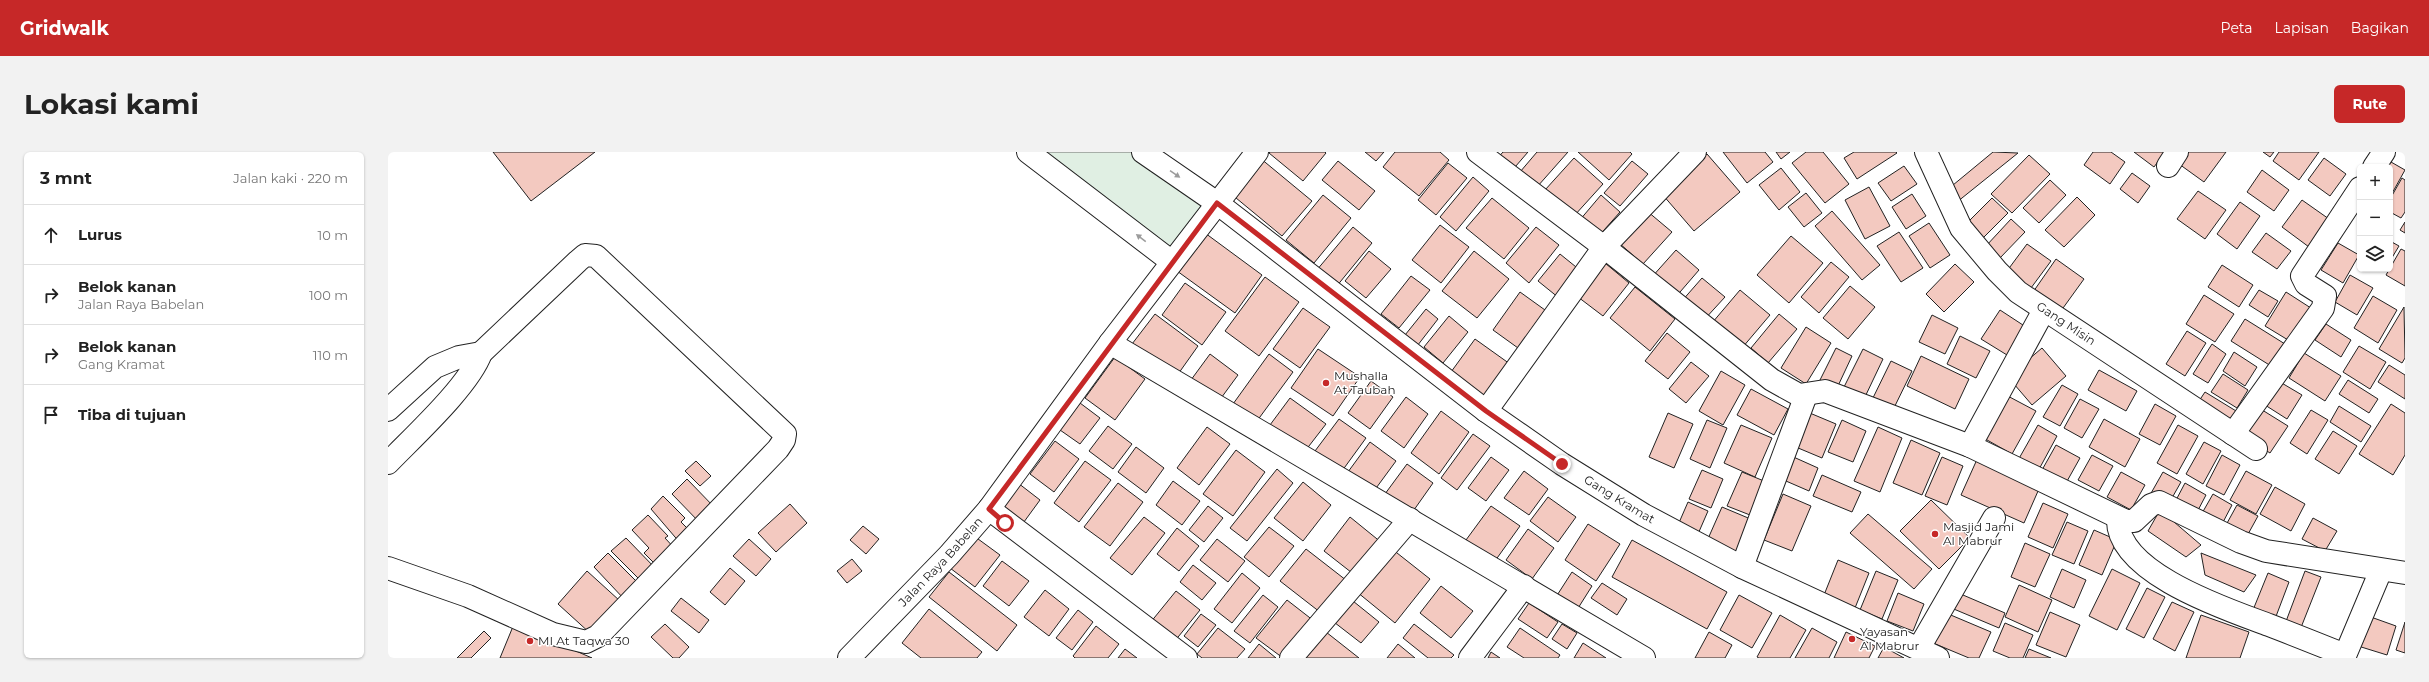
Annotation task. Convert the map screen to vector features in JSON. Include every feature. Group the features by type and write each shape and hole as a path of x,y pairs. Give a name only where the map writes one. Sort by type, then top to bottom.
{"street":[{"path":"1028,152 1172,262"},
{"name":"Gang Kramat","path":"1143,152 1217,203 1486,411 1562,464 1644,515 1742,567 1938,658"},
{"name":"Jalan Raya Babelan","path":"849,658 949,555 989,509 1110,343 1257,152"},
{"path":"1478,152 1604,247 1772,380 1792,392 1806,395 1826,391 1970,446 2118,518 2134,521 2151,505 2159,502 2253,548 2405,573"},
{"path":"1486,411 1604,247 1695,152"},
{"name":"Gang Misin","path":"1926,152 1960,228 1997,271 2018,292 2256,449"},
{"path":"2376,164 2384,152"},
{"path":"2233,434 2323,308 2325,296 2306,284 2302,276 2357,193"},
{"path":"388,462 459,389 478,363 481,353 585,255 596,256 785,434 785,437 778,449 598,636 586,642 553,634 468,596 388,568"},
{"path":"1970,446 2044,310"},
{"path":"1110,343 1644,658"},
{"path":"388,410 435,367 459,357 481,353"},
{"path":"1742,567 1806,395"},
{"path":"989,509 1186,658"},
{"path":"1919,648 1994,518"},
{"path":"2118,518 2121,534 2131,550 2141,562 2174,586 2209,603 2345,656 2381,570"},
{"path":"1291,658 1410,519"},
{"path":"1470,658 1524,586"}],"green space":[{"path":"1028,152 1143,152 1217,203 1172,262"}],"building":[{"path":"493,152 595,152 531,201"},
{"path":"1365,152 1384,152 1376,161"},
{"path":"1395,152 1440,152 1449,160 1419,196 1383,167"},
{"path":"1503,152 1528,152 1509,174 1495,161"},
{"path":"1537,152 1568,152 1537,187 1520,172"},
{"path":"1578,152 1630,152 1632,154 1609,180"},
{"path":"1723,152 1765,152 1773,162 1747,183"},
{"path":"1776,152 1790,152 1781,159"},
{"path":"1806,152 1823,152 1849,184 1825,203 1792,163"},
{"path":"1854,152 1897,153 1857,179 1844,158"},
{"path":"1993,152 2018,153 1957,202 1947,190"},
{"path":"2093,152 2111,152 2125,162 2110,184 2084,165"},
{"path":"2134,152 2165,152 2154,167"},
{"path":"2187,152 2226,152 2204,182 2179,164"},
{"path":"2263,152 2274,152 2270,157"},
{"path":"2279,152 2319,152 2299,180 2273,161"},
{"path":"1269,153 1326,153 1303,181"},
{"path":"1707,154 1740,192 1694,231 1662,194"},
{"path":"2029,155 2050,174 2012,213 1991,194"},
{"path":"1260,158 1312,201 1282,236 1230,193"},
{"path":"1574,158 1603,184 1574,216 1545,190"},
{"path":"2324,158 2346,174 2330,196 2308,180"},
{"path":"2384,158 2405,170 2393,192 2393,164 2381,164"},
{"path":"1338,161 1375,191 1359,210 1322,180"},
{"path":"1632,161 1648,174 1620,206 1604,193"},
{"path":"1448,163 1467,178 1436,215 1418,200"},
{"path":"1904,166 1917,184 1891,201 1878,183"},
{"path":"1781,168 1800,192 1779,210 1759,185"},
{"path":"2262,170 2289,190 2274,211 2247,192"},
{"path":"2132,173 2150,186 2138,203 2120,189"},
{"path":"1473,177 1489,191 1456,231 1440,217"},
{"path":"2402,178 2405,180 2405,212 2401,218 2393,214 2393,194"},
{"path":"2050,180 2066,195 2039,223 2023,208"},
{"path":"1869,187 1890,226 1865,239 1845,200"},
{"path":"2198,191 2226,210 2205,239 2177,219"},
{"path":"1806,193 1822,213 1804,227 1788,207"},
{"path":"1912,194 1926,216 1906,229 1892,207"},
{"path":"1323,195 1351,218 1314,263 1286,240"},
{"path":"1601,195 1620,212 1597,238 1579,221"},
{"path":"2077,197 2095,215 2064,247 2045,230"},
{"path":"1492,198 1529,228 1504,259 1466,228"},
{"path":"1992,198 2008,213 1980,241 1964,226"},
{"path":"2302,200 2329,219 2309,247 2282,227"},
{"path":"2240,202 2260,216 2237,249 2217,234"},
{"path":"1647,211 1672,232 1643,264 1619,243"},
{"path":"1832,211 1880,265 1862,280 1815,226"},
{"path":"2011,219 2025,232 1999,259 1986,246"},
{"path":"2405,222 2405,233 2400,230"},
{"path":"1929,223 1950,255 1930,268 1909,236"},
{"path":"1440,225 1469,247 1441,283 1412,260"},
{"path":"1353,227 1372,243 1336,287 1316,271"},
{"path":"1536,227 1559,245 1529,283 1506,263"},
{"path":"1899,232 1923,268 1901,282 1877,246"},
{"path":"1205,233 1262,275 1235,313 1177,271"},
{"path":"2266,233 2291,251 2277,269 2252,252"},
{"path":"1791,236 1823,263 1789,303 1757,275"},
{"path":"2338,243 2357,254 2357,258 2343,283 2321,270"},
{"path":"2393,243 2399,246 2393,256"},
{"path":"2027,244 2051,261 2028,292 2004,275"},
{"path":"2401,249 2405,251 2405,286 2386,275 2388,272 2393,272 2393,263"},
{"path":"1676,250 1699,270 1674,299 1651,278"},
{"path":"1369,251 1391,269 1366,298 1345,281"},
{"path":"1474,251 1509,279 1477,318 1442,291"},
{"path":"1560,254 1581,271 1559,298 1538,281"},
{"path":"2056,259 2084,279 2058,315 2031,295"},
{"path":"1831,262 1849,277 1819,313 1801,297"},
{"path":"1605,263 1629,283 1603,316 1578,297"},
{"path":"1955,264 1974,282 1944,312 1926,294"},
{"path":"2222,265 2253,285 2239,307 2208,287"},
{"path":"2350,275 2373,288 2357,315 2335,302"},
{"path":"1411,276 1430,290 1399,328 1381,314"},
{"path":"1265,277 1299,302 1259,356 1225,331"},
{"path":"1702,278 1725,297 1703,321 1681,302"},
{"path":"1185,283 1226,312 1202,345 1162,315"},
{"path":"1850,286 1875,307 1848,339 1823,318"},
{"path":"1635,287 1675,319 1650,351 1610,318"},
{"path":"1740,290 1770,315 1742,348 1712,323"},
{"path":"2259,290 2278,301 2268,317 2249,305"},
{"path":"1520,292 1545,310 1518,348 1493,330"},
{"path":"2286,292 2314,310 2293,343 2265,326"},
{"path":"2204,295 2234,314 2215,342 2186,324"},
{"path":"2373,296 2397,310 2378,343 2354,328"},
{"path":"2404,307 2405,358 2402,363 2379,349"},
{"path":"1303,308 1330,327 1300,368 1273,349"},
{"path":"1426,309 1438,319 1414,350 1401,340"},
{"path":"2000,310 2026,327 2007,355 1981,339"},
{"path":"1155,314 1198,346 1176,377 1132,344"},
{"path":"1779,314 1797,329 1768,363 1751,348"},
{"path":"1932,315 1958,328 1945,354 1919,342"},
{"path":"1449,316 1468,332 1443,363 1424,347"},
{"path":"2245,319 2285,344 2271,366 2231,341"},
{"path":"2326,324 2351,340 2341,357 2315,340"},
{"path":"1806,327 1831,343 1806,384 1781,368"},
{"path":"2187,331 2206,343 2185,376 2166,364"},
{"path":"1667,333 1690,352 1668,379 1645,361"},
{"path":"1960,336 1990,351 1976,378 1947,364"},
{"path":"1475,339 1510,364 1486,397 1451,372"},
{"path":"2212,344 2226,354 2208,383 2193,374"},
{"path":"2359,346 2386,362 2370,389 2343,372"},
{"path":"1836,348 1852,356 1837,388 1820,380"},
{"path":"2042,348 2066,376 2032,405 2008,377"},
{"name":"Mushalla At Taubah","path":"1318,349 1360,377 1333,416 1291,388"},
{"path":"1863,349 1883,359 1864,399 1843,389"},
{"path":"2234,352 2257,367 2245,386 2223,371"},
{"path":"2304,353 2341,376 2325,401 2289,378"},
{"path":"1210,354 1238,375 1216,405 1188,384"},
{"path":"1269,354 1293,372 1257,421 1233,404"},
{"path":"1921,356 1969,379 1955,409 1907,386"},
{"path":"1115,357 1145,379 1115,420 1085,398"},
{"path":"1891,361 1912,371 1891,414 1870,404"},
{"path":"1691,362 1709,376 1686,403 1669,389"},
{"path":"2389,365 2405,375 2405,399 2378,382"},
{"path":"2099,370 2137,391 2126,411 2088,390"},
{"path":"1721,371 1745,385 1723,425 1699,411"},
{"path":"2223,374 2248,390 2237,408 2211,392"},
{"path":"2348,380 2378,399 2369,413 2339,394"},
{"path":"1371,381 1393,397 1370,429 1348,413"},
{"path":"2280,382 2302,395 2287,419 2265,405"},
{"path":"2062,385 2078,394 2060,426 2043,417"},
{"path":"1751,389 1788,409 1774,435 1737,415"},
{"path":"2205,392 2241,414 2233,427 2197,404"},
{"path":"2004,394 2036,411 2012,454 1980,436"},
{"path":"1406,397 1428,414 1404,448 1381,431"},
{"path":"1290,398 1326,424 1302,455 1267,429"},
{"path":"2080,399 2099,409 2082,438 2064,428"},
{"path":"1080,403 1100,418 1080,444 1060,430"},
{"path":"2155,404 2176,416 2160,445 2139,434"},
{"path":"2391,404 2405,413 2405,455 2393,475 2359,454"},
{"path":"2339,406 2371,426 2361,442 2330,422"},
{"path":"2259,408 2288,426 2270,453 2242,435"},
{"path":"2311,410 2328,420 2307,454 2290,443"},
{"path":"1441,411 1469,432 1439,474 1411,453"},
{"path":"1805,411 1836,424 1822,458 1791,445"},
{"path":"1668,413 1693,424 1674,468 1649,457"},
{"path":"1339,419 1366,438 1342,471 1315,451"},
{"path":"2104,419 2140,439 2125,467 2089,447"},
{"path":"1707,420 1727,428 1710,468 1690,459"},
{"path":"1842,420 1866,431 1853,462 1828,452"},
{"path":"1741,425 1772,438 1755,477 1724,463"},
{"path":"2038,425 2057,436 2037,473 2017,462"},
{"path":"2178,425 2198,436 2177,474 2157,463"},
{"path":"1108,426 1132,444 1113,469 1089,451"},
{"path":"1207,427 1230,444 1199,485 1177,468"},
{"path":"1878,427 1902,438 1880,492 1854,481"},
{"path":"2333,431 2357,446 2339,474 2315,459"},
{"path":"1473,434 1490,446 1457,490 1441,478"},
{"path":"1911,440 1940,453 1922,495 1893,483"},
{"path":"1055,441 1079,459 1054,492 1030,474"},
{"path":"1370,442 1396,461 1371,495 1345,476"},
{"path":"2204,442 2221,451 2203,484 2186,474"},
{"path":"2056,445 2080,458 2066,483 2042,470"},
{"path":"1136,447 1164,468 1146,493 1118,472"},
{"path":"1236,450 1265,472 1233,516 1203,494"},
{"path":"1789,455 1818,468 1809,491 1779,478"},
{"path":"1979,455 2042,482 2024,523 1961,495"},
{"path":"2092,455 2113,466 2099,491 2078,480"},
{"path":"2222,455 2240,465 2224,495 2206,486"},
{"path":"1491,457 1509,470 1486,501 1468,488"},
{"path":"1942,457 1963,466 1947,505 1925,496"},
{"path":"696,461 711,476 700,486 685,471"},
{"path":"1085,461 1111,480 1079,522 1054,503"},
{"path":"1407,464 1433,483 1409,517 1382,498"},
{"path":"1277,469 1293,483 1247,541 1230,528"},
{"path":"1702,470 1723,479 1711,508 1689,499"},
{"path":"1524,471 1548,489 1529,515 1504,498"},
{"path":"2246,471 2272,485 2256,514 2230,500"},
{"path":"1742,472 1764,481 1750,515 1727,506"},
{"path":"2121,472 2145,485 2131,510 2107,497"},
{"path":"2163,472 2181,482 2168,505 2150,495"},
{"path":"1822,475 1861,492 1852,512 1813,496"},
{"path":"687,479 716,509 701,524 672,494"},
{"path":"1173,481 1200,501 1182,525 1156,505"},
{"path":"1303,482 1331,505 1303,541 1274,518"},
{"path":"1018,483 1040,500 1021,526 998,510"},
{"path":"1118,483 1143,502 1110,546 1084,527"},
{"path":"2185,483 2206,495 2195,516 2174,504"},
{"path":"2275,487 2305,504 2291,531 2260,514"},
{"path":"1783,494 1811,506 1792,551 1764,540"},
{"path":"2213,494 2232,505 2221,526 2201,515"},
{"path":"663,496 685,518 681,522 692,533 681,544 651,509"},
{"path":"1548,497 1576,517 1558,542 1530,521"},
{"name":"Masjid Jami Al Mabrur","path":"1931,500 1970,538 1939,569 1900,531"},
{"path":"1688,502 1708,511 1698,534 1678,525"},
{"path":"2043,503 2068,514 2053,548 2028,537"},
{"path":"790,504 807,523 776,552 758,533"},
{"path":"2237,505 2258,516 2247,536 2226,525"},
{"path":"1208,506 1223,518 1204,542 1189,530"},
{"path":"1491,506 1520,526 1495,561 1466,540"},
{"path":"1722,507 1753,520 1738,555 1707,541"},
{"path":"2160,510 2201,545 2186,557 2148,531"},
{"path":"1868,514 1932,569 1914,589 1850,533"},
{"path":"648,515 668,536 665,538 677,551 659,568 644,553 649,548 632,530"},
{"path":"1144,517 1165,533 1132,575 1110,558"},
{"path":"1350,517 1382,543 1356,576 1324,551"},
{"path":"2313,518 2337,531 2325,551 2302,539"},
{"path":"2067,522 2088,531 2074,564 2052,555"},
{"path":"1588,524 1620,544 1596,581 1565,560"},
{"path":"863,526 879,539 866,554 850,540"},
{"path":"1269,527 1294,546 1269,577 1244,557"},
{"path":"1177,528 1199,546 1179,571 1157,554"},
{"path":"1528,529 1554,548 1532,579 1506,560"},
{"path":"2094,530 2117,540 2102,575 2079,565"},
{"path":"974,536 1000,555 975,587 950,568"},
{"path":"626,538 657,570 643,583 611,551"},
{"path":"749,539 771,559 756,576 733,556"},
{"path":"1217,539 1245,561 1228,582 1200,560"},
{"path":"1632,540 1727,592 1707,629 1612,577"},
{"path":"2025,543 2050,554 2035,587 2011,577"},
{"path":"1306,549 1351,584 1325,616 1280,581"},
{"path":"1392,549 1430,579 1395,623 1357,592"},
{"path":"608,553 640,585 625,600 594,567"},
{"path":"2201,553 2256,575 2244,592 2205,575"},
{"path":"852,559 862,571 847,583 837,571"},
{"path":"1838,560 1869,573 1855,608 1824,595"},
{"path":"1002,561 1029,581 1009,606 983,586"},
{"path":"1193,565 1216,583 1202,600 1180,582"},
{"path":"730,568 745,581 725,605 710,592"},
{"path":"2062,569 2086,580 2074,608 2050,597"},
{"path":"2112,569 2140,583 2117,630 2089,616"},
{"path":"587,571 620,601 591,634 558,604"},
{"path":"1876,571 1898,580 1882,619 1860,610"},
{"path":"2305,571 2321,577 2300,630 2285,624"},
{"path":"949,572 1017,625 997,651 929,597"},
{"path":"1572,572 1592,586 1575,613 1554,600"},
{"path":"1242,573 1260,588 1232,623 1214,609"},
{"path":"2268,573 2289,582 2275,619 2253,610"},
{"path":"1602,583 1627,599 1617,615 1591,598"},
{"path":"2019,585 2052,600 2038,632 2005,617"},
{"path":"1441,586 1473,611 1451,638 1420,613"},
{"path":"2147,588 2165,597 2144,638 2126,629"},
{"path":"1045,590 1069,609 1049,636 1024,617"},
{"path":"1176,591 1200,610 1174,642 1150,623"},
{"path":"1956,592 2005,613 1999,628 1949,607"},
{"path":"1898,593 1924,604 1913,631 1887,621"},
{"path":"1263,595 1278,607 1250,643 1234,631"},
{"path":"1739,595 1772,613 1752,648 1720,630"},
{"path":"1348,597 1379,622 1361,643 1330,619"},
{"path":"681,598 709,620 699,633 671,611"},
{"path":"1287,600 1314,621 1283,658 1256,638"},
{"path":"2172,602 2194,612 2175,651 2153,639"},
{"path":"1529,603 1558,622 1547,638 1518,619"},
{"path":"929,609 982,652 977,658 921,658 902,643"},
{"path":"1078,610 1093,622 1072,650 1056,638"},
{"path":"2050,612 2080,625 2066,657 2036,645"},
{"path":"1946,613 1991,632 1979,658 1969,658 1933,643"},
{"path":"1201,614 1216,625 1198,647 1184,636"},
{"path":"1780,615 1806,630 1790,658 1757,657"},
{"path":"2201,615 2249,632 2240,658 2186,658"},
{"path":"2368,616 2396,626 2387,655 2358,646"},
{"path":"2405,622 2405,653 2396,650"},
{"path":"2005,623 2033,635 2023,658 2010,658 1993,651"},
{"name":"MI At Taqwa 30","path":"514,624 592,658 500,658"},
{"path":"665,624 689,647 679,658 673,658 651,637"},
{"path":"1414,624 1454,655 1451,658 1428,658 1403,638"},
{"path":"1562,624 1577,633 1567,649 1552,639"},
{"path":"1096,626 1119,644 1108,658 1075,658 1073,656"},
{"path":"1218,628 1245,649 1237,658 1202,658 1197,654"},
{"path":"1520,628 1560,655 1558,658 1524,658 1507,647"},
{"path":"1812,628 1837,642 1829,658 1795,658"},
{"path":"484,631 491,638 471,658 457,658"},
{"path":"1326,632 1359,658 1305,658"},
{"path":"1709,632 1732,645 1725,658 1695,658"},
{"name":"Yayasan Al Mabrur","path":"1846,632 1875,646 1869,658 1834,658"},
{"path":"1583,643 1606,658 1574,658"},
{"path":"1259,644 1276,658 1248,658"},
{"path":"1398,644 1415,658 1387,658"},
{"path":"1884,647 1904,658 1878,658"},
{"path":"1125,649 1137,658 1118,658"},
{"path":"2029,649 2051,658 2025,658"},
{"path":"1491,652 1500,658 1488,658"}],"place":[{"name":"Mushalla At Taubah","path":"1326,383"},
{"name":"Masjid Jami Al Mabrur","path":"1935,534"},
{"name":"Yayasan Al Mabrur","path":"1852,639"},
{"name":"MI At Taqwa 30","path":"530,641"}],"route":[{"path":"1005,523 989,509 1110,343 1217,203 1486,411 1562,464"}]}
